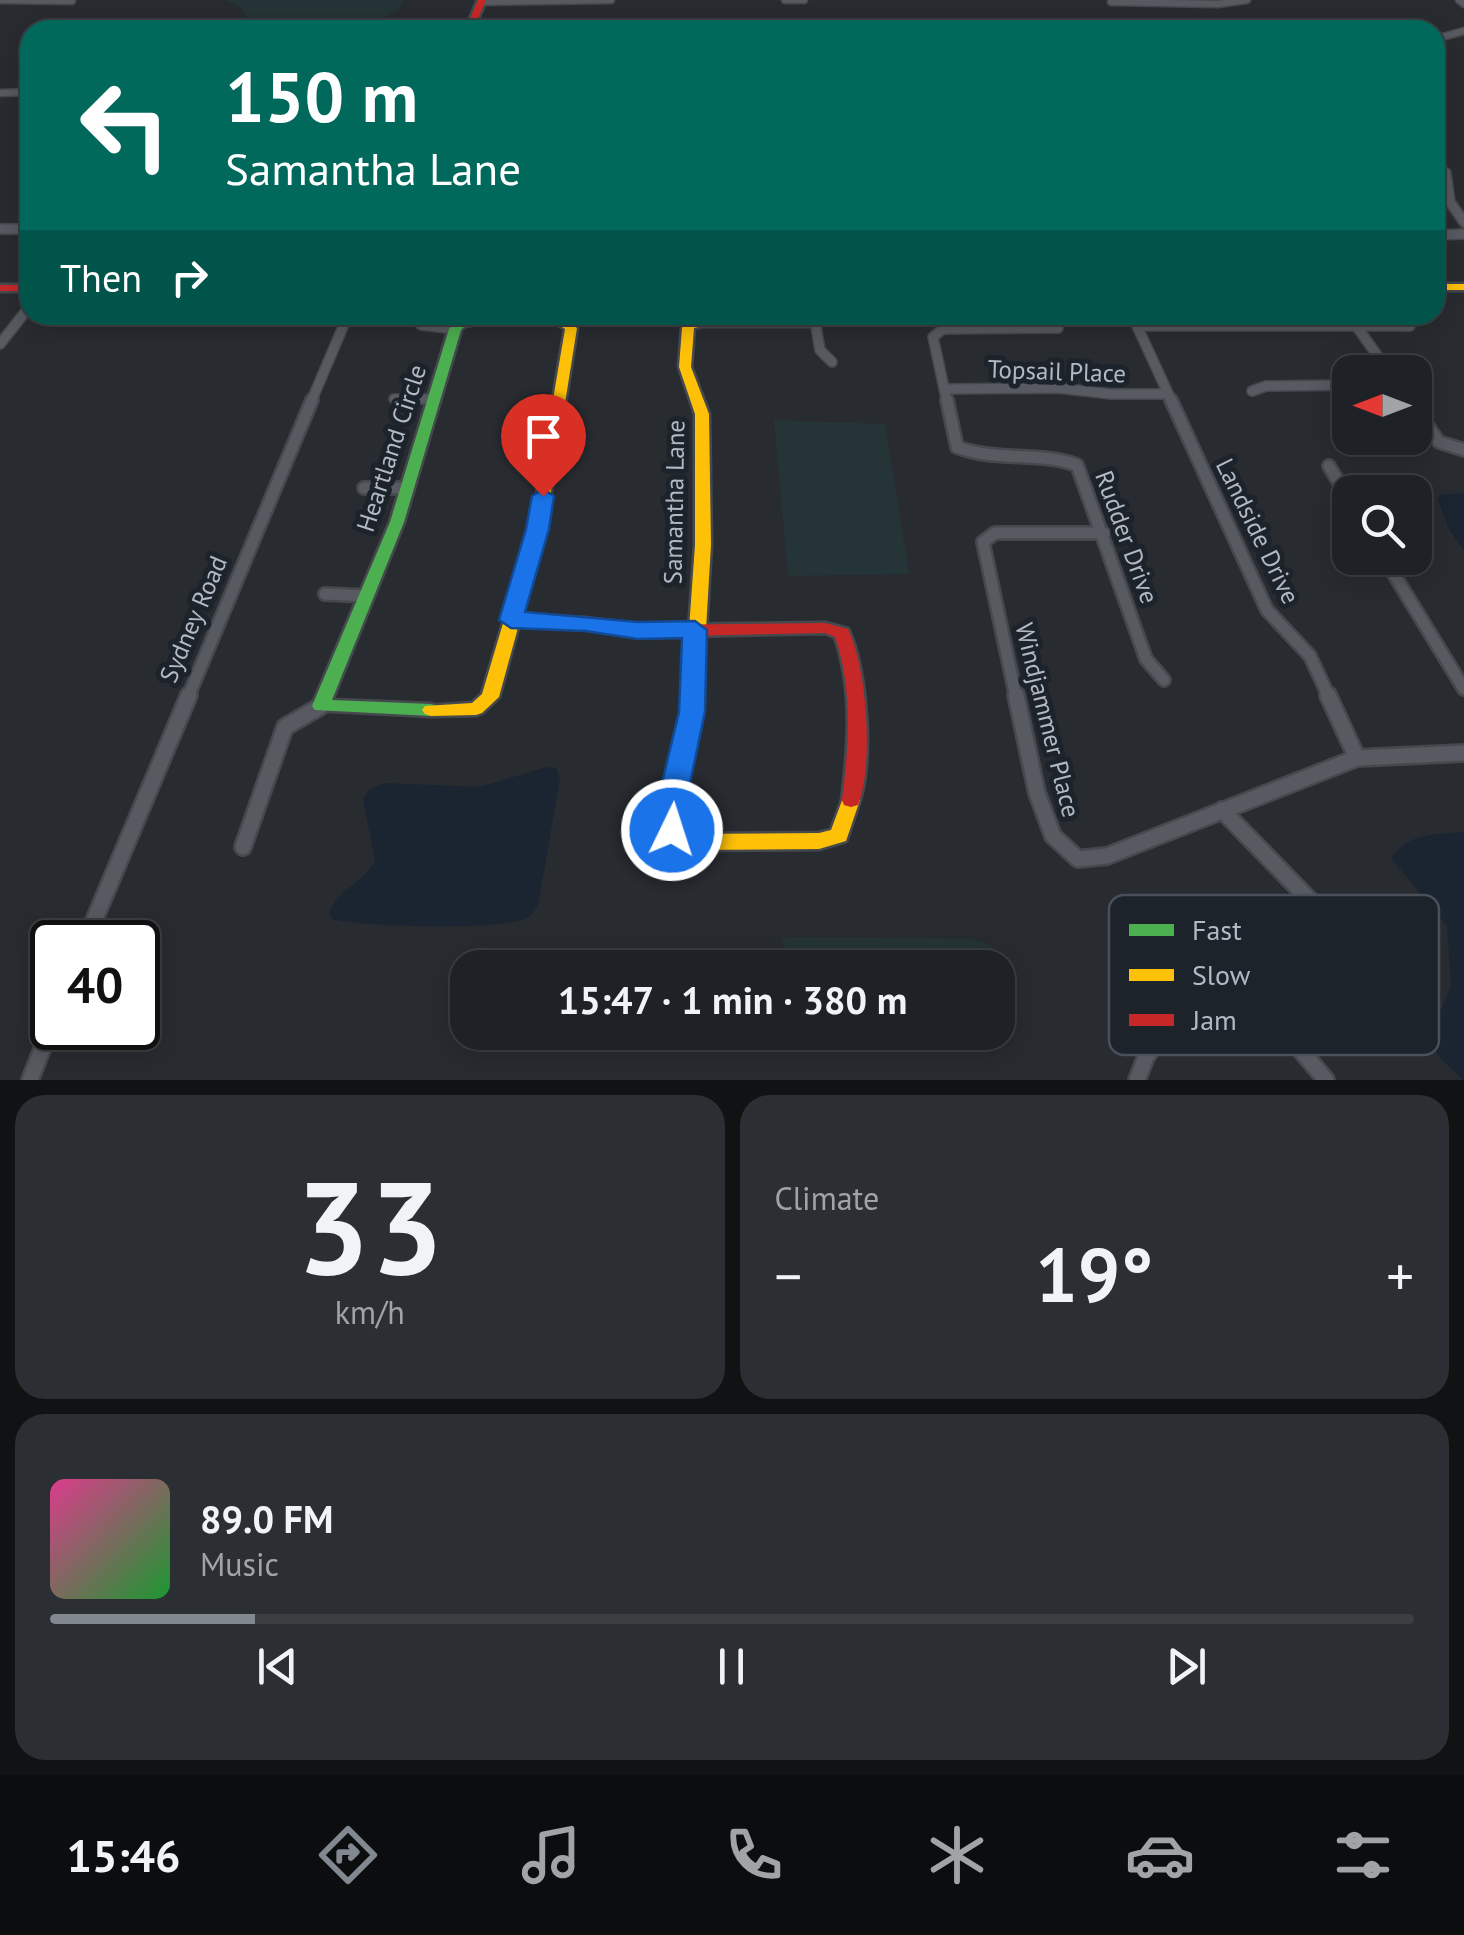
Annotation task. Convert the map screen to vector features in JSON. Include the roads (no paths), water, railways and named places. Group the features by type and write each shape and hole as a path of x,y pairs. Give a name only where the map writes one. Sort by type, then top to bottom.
{"street":[{"path":"1,0 72,1"},
{"path":"482,1 611,0"},
{"path":"785,0 804,0"},
{"path":"1111,2 1247,0"},
{"path":"1445,168 1445,198 1464,222"},
{"path":"0,344 20,319"},
{"name":"Sydney Road","path":"94,920 344,325"},
{"path":"422,325 454,329 459,325"},
{"path":"243,847 285,727 320,706 462,711 476,708 490,697 538,529 568,325"},
{"name":"Samantha Lane","path":"511,620 585,623 638,631 695,630 825,628 846,638 857,708 850,817 839,836 819,841 704,844 683,842 672,830 670,812 692,712 695,630 703,545 702,414 686,367 690,325"},
{"path":"816,325 820,350 832,362"},
{"name":"Landside Drive","path":"1136,325 1267,610 1310,656 1357,758"},
{"path":"1293,325 1410,326"},
{"path":"1357,327 1377,355"},
{"name":"Rudder Drive","path":"1058,328 943,329 933,336 957,447 970,454 1056,455 1078,465 1146,659 1164,680"},
{"name":"Heartland Circle","path":"320,706 408,488 454,329"},
{"path":"1252,391 1266,386 1332,385"},
{"name":"Topsail Place","path":"946,389 1058,388 1111,394 1168,394"},
{"path":"394,399 434,399"},
{"path":"1432,432 1439,442 1464,450"},
{"path":"1329,466 1334,475"},
{"path":"364,488 408,488"},
{"name":"Windjammer Place","path":"1104,533 995,533 983,542 1037,793 1053,836 1078,859 1107,856 1357,758 1464,753"},
{"path":"1394,575 1464,690"},
{"path":"325,594 367,596"},
{"path":"1222,810 1304,895"},
{"path":"30,1080 42,1050"},
{"path":"1138,1080 1147,1055"},
{"path":"1305,1055 1326,1080"}],"water":[{"path":"1464,493 1464,551 1448,528 1438,499 1441,495"},
{"path":"547,767 556,768 560,779 539,900 529,916 512,922 462,926 332,919 329,913 333,905 375,861 363,799 370,789 384,783 479,787"},
{"path":"1464,832 1464,1080 1438,1055 1439,1014 1451,986 1447,926 1439,916 1439,895 1421,895 1391,858 1414,839"}]}
